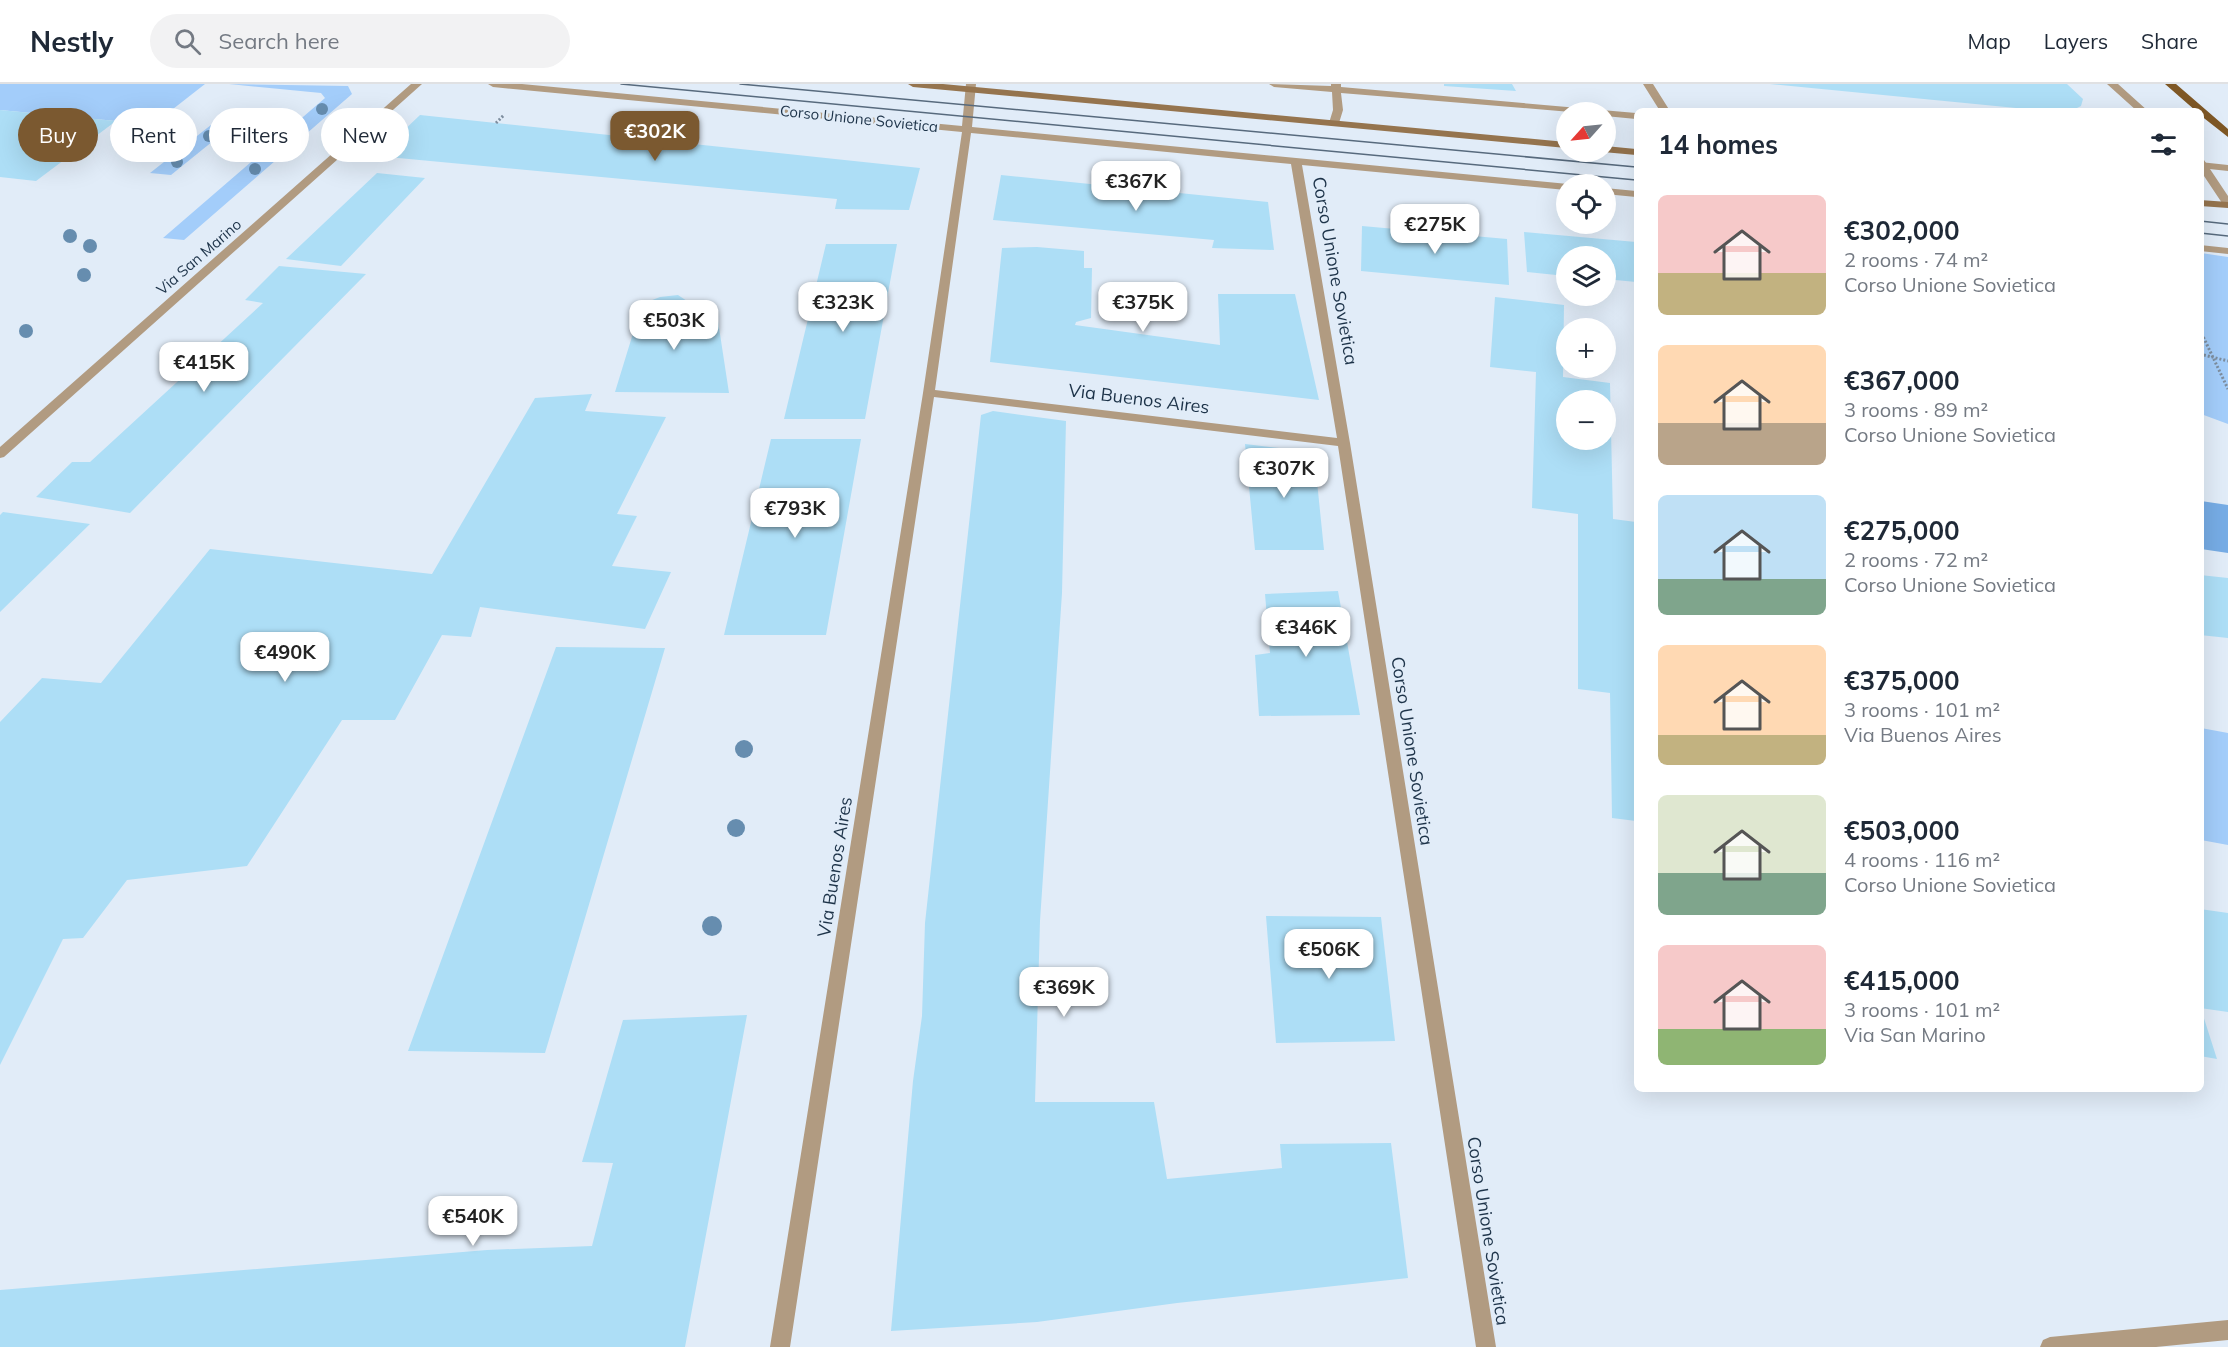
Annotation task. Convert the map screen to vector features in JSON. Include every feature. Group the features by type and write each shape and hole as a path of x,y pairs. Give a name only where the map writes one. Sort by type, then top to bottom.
{"main road":[{"path":"913,84 971,87 1556,144"},
{"path":"2170,84 2198,108"},
{"path":"2204,113 2228,134"},
{"path":"1616,150 1634,152"},
{"path":"2204,202 2228,204"}],"street":[{"name":"Via San Marino","path":"0,453 417,84"},
{"name":"Corso Unione Sovietica","path":"493,84 1556,186"},
{"path":"1274,84 1337,87 1556,108"},
{"path":"1648,84 1663,108"},
{"path":"2112,84 2139,108"},
{"name":"Via Buenos Aires","path":"780,1347 929,393 967,130 971,87"},
{"path":"1334,123 1338,110 1337,87"},
{"path":"1616,114 1634,116"},
{"name":"Corso Unione Sovietica","path":"1296,161 1344,443 1486,1347"},
{"path":"2204,164 2228,168"},
{"path":"2204,167 2228,204"},
{"path":"1616,192 1634,194"},
{"path":"2204,248 2228,251"},
{"name":"Via Buenos Aires","path":"929,393 1344,443"},
{"path":"2050,1347 2228,1330"}],"path":[{"path":"2204,339 2227,387"},
{"path":"2204,355 2228,361"}],"shaded area":[{"path":"0,84 205,84 174,108 110,108 110,120 98,119 98,108 18,108 18,112 0,110"},
{"path":"229,84 348,86 352,94 336,108 321,108 321,121 309,131 309,112 325,98 321,93"},
{"path":"209,127 209,144 197,154 197,136"},
{"path":"164,162 187,162 171,175 150,173"},
{"path":"251,162 274,162 184,240 163,238"},
{"path":"2204,253 2228,257 2228,424 2204,415"},
{"path":"2204,501 2228,505 2228,553 2204,549"},
{"path":"2204,729 2228,733 2228,845 2204,841"}],"building":[{"path":"1444,84 1512,84 1516,91 1444,86"},
{"path":"1770,84 2067,84 2083,99 2081,106 2077,108 2017,108"},
{"path":"0,110 18,112 18,162 61,162 36,181 0,177"},
{"path":"420,115 920,168 909,210 835,209 837,199 409,159 409,125"},
{"path":"98,119 110,120 110,126 98,134"},
{"path":"377,173 425,178 341,266 286,259"},
{"path":"1001,175 1268,202 1274,250 1212,248 1214,240 993,220"},
{"path":"1362,226 1507,239 1509,285 1361,271"},
{"path":"1524,232 1634,242 1634,282 1616,280 1616,246 1556,246 1556,275 1527,272"},
{"path":"826,244 897,244 865,419 784,419"},
{"path":"1037,247 1084,251 1084,268 1092,268 1091,318 1076,322 1075,325 1220,345 1218,294 1295,294 1319,400 990,362 1002,248"},
{"path":"279,266 366,274 130,513 36,497 72,462 90,462 263,303 245,300"},
{"path":"678,295 696,307 698,320 718,321 729,393 615,392 642,304 660,297"},
{"path":"1495,297 1564,306 1564,318 1556,318 1556,378 1610,383 1610,390 1556,390 1556,450 1611,450 1613,519 1634,522 1634,821 1612,818 1610,693 1578,689 1578,514 1532,508 1536,372 1490,367"},
{"path":"592,394 585,411 666,417 617,514 637,516 612,566 671,572 645,629 480,607 471,637 442,635 395,720 342,720 247,866 127,880 83,938 63,939 0,1065 0,722 42,678 101,683 210,549 432,574 535,398"},
{"path":"993,411 1066,421 1062,593 1040,921 1035,1102 1154,1102 1167,1179 1282,1168 1280,1144 1391,1143 1408,1278 1177,1303 1037,1322 891,1331 913,1081 922,1016 925,923 981,415"},
{"path":"771,439 861,439 826,635 724,635"},
{"path":"1245,444 1314,452 1324,550 1255,550"},
{"path":"3,512 90,524 0,612 0,515"},
{"path":"2204,575 2228,578 2228,638 2204,635"},
{"path":"1338,591 1360,715 1259,716 1255,655 1270,653 1265,594"},
{"path":"556,647 665,648 545,1053 408,1051"},
{"path":"2204,910 2228,913 2228,1012 2204,1009"},
{"path":"1266,916 1381,917 1395,1041 1276,1043"},
{"path":"747,1015 685,1347 0,1347 0,1290 487,1250 592,1246 613,1163 582,1162 623,1020"},
{"path":"2204,1018 2217,1059 2204,1057"}],"tram line":[{"path":"621,84 1634,180"},
{"path":"740,84 1634,167"},
{"path":"2204,221 2228,224"},
{"path":"2204,233 2228,236"}]}
